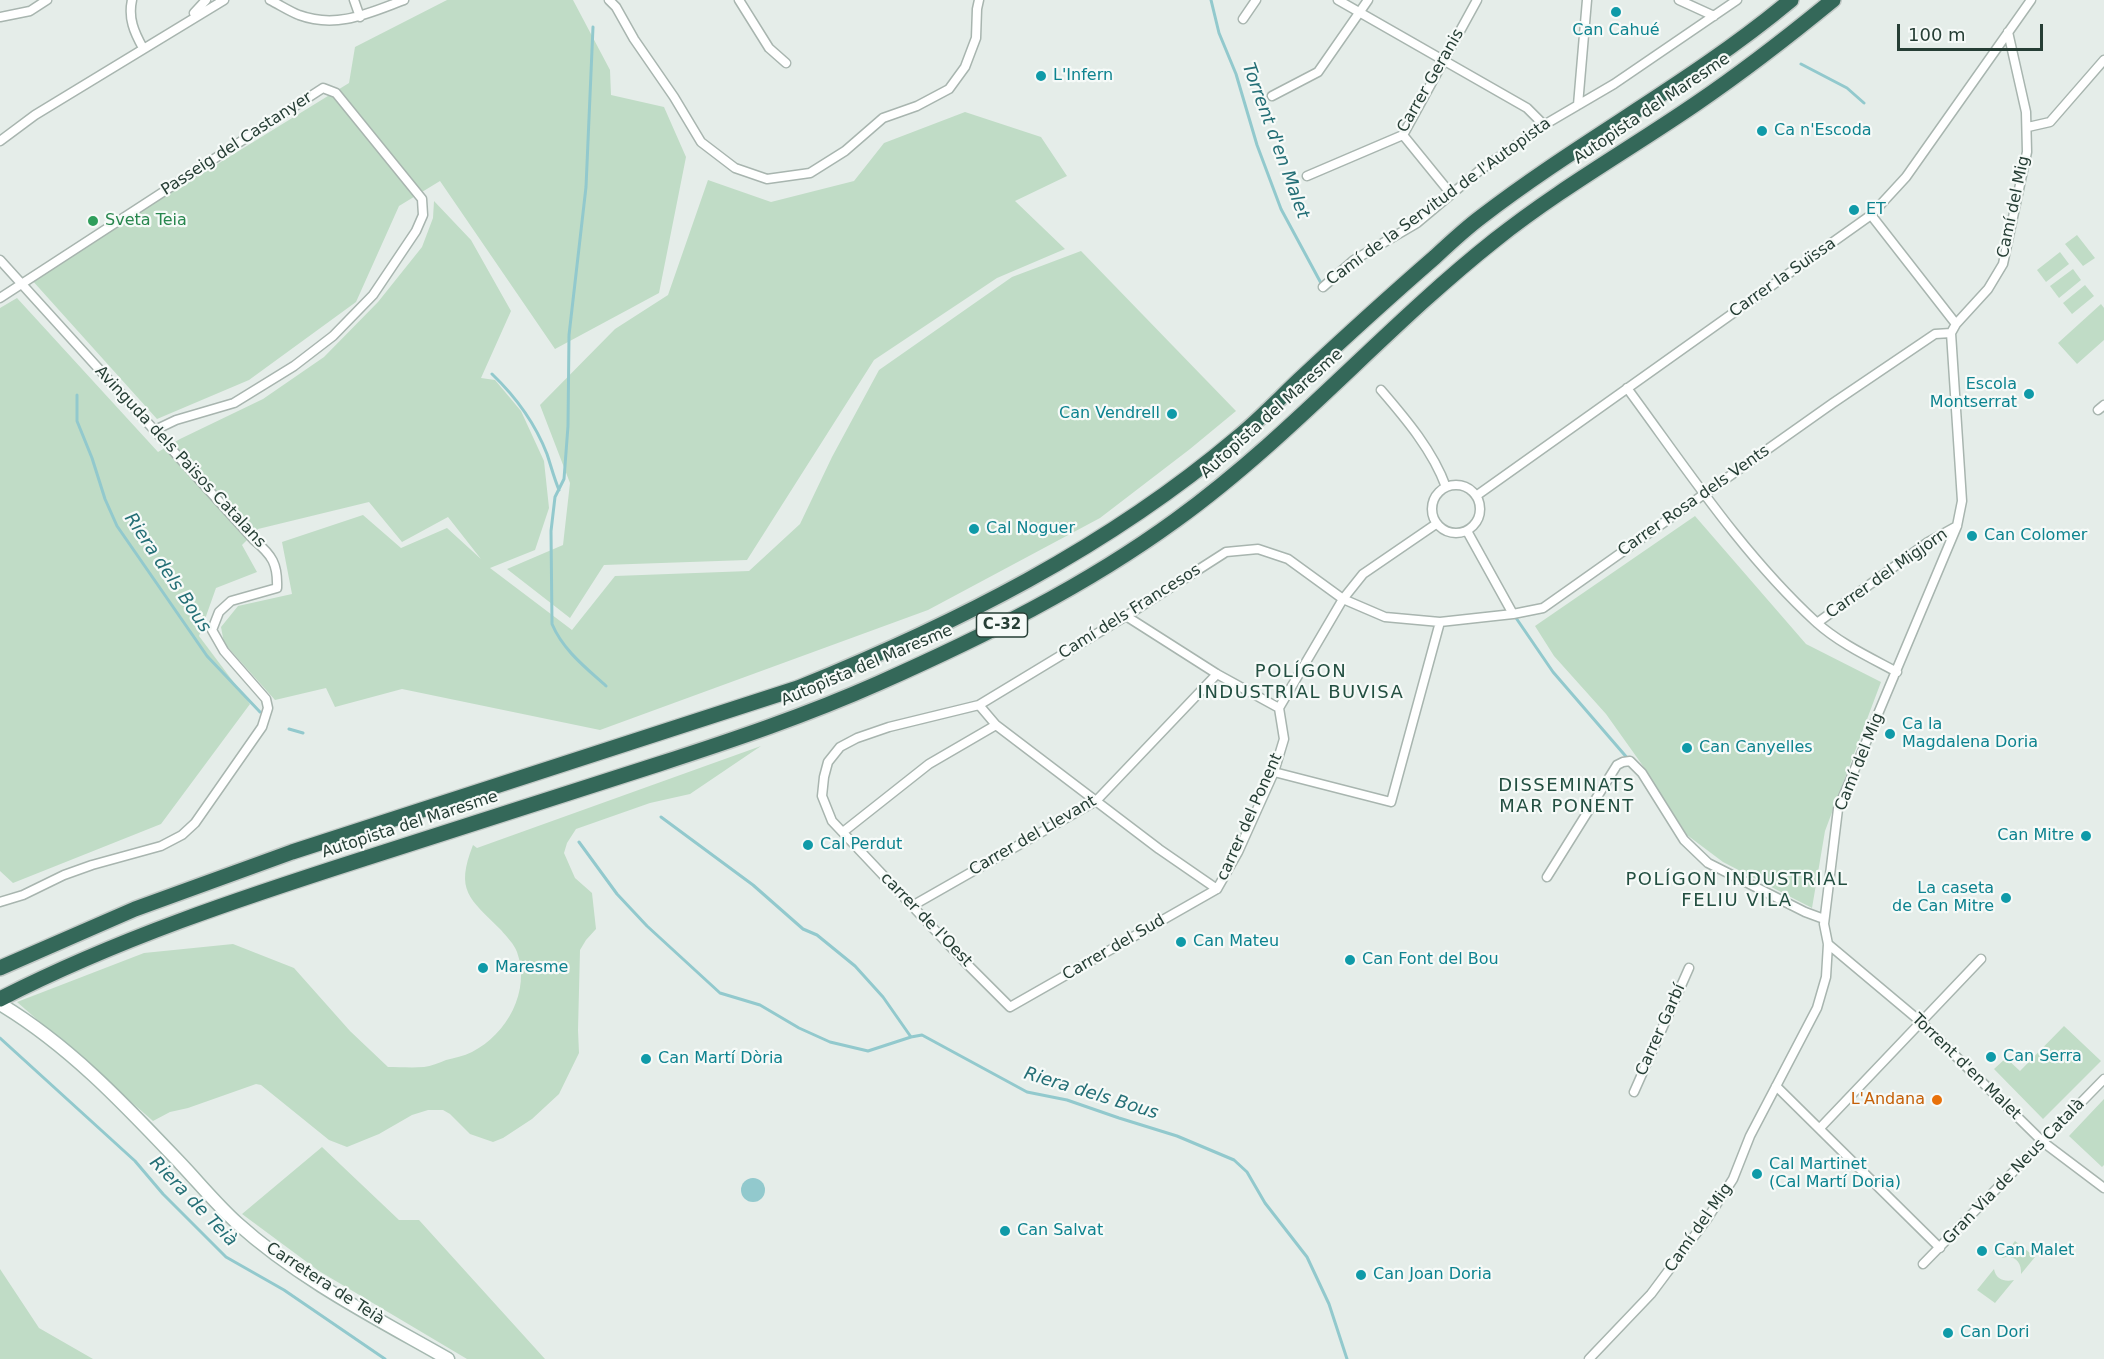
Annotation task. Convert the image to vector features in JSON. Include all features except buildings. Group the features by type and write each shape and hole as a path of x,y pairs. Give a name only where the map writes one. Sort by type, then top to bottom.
{"highway":[{"name":"Autopista del Maresme","path":"0,968 135,909 292,852 798,688 866,660 984,604 1066,559 1144,509 1237,438 1391,294 1479,218 1757,27 1791,0"},
{"name":"Autopista del Maresme","path":"0,999 140,935 258,892 612,780 793,719 875,685 988,633 1076,585 1178,519 1251,459 1408,316 1496,240 1596,169 1698,103 1780,43 1833,0"}],"street":[{"path":"0,17 30,11 47,0"},
{"path":"132,0 130,8 133,29 143,48"},
{"path":"187,21 206,0"},
{"path":"0,141 35,115 224,0"},
{"path":"354,0 363,16"},
{"path":"274,2 298,15 326,22 363,16 404,0"},
{"path":"609,0 616,3 634,39 674,97 701,142 735,168 767,179 810,173 845,151 883,118 917,106 949,89 965,67 976,38 979,0"},
{"path":"739,0 769,48 786,63"},
{"path":"1243,19 1256,0"},
{"path":"1338,0 1527,108 1544,125"},
{"path":"1272,96 1318,72 1368,0"},
{"name":"Carrer Geranis","path":"1307,177 1403,135 1477,0"},
{"path":"1578,105 1587,0"},
{"path":"1679,0 1714,16"},
{"name":"Camí de la Servitud de l'Autopista","path":"1323,287 1354,260 1418,223 1479,171 1544,125 1614,84 1737,0"},
{"name":"Carrer la Suïssa","path":"1476,496 1871,215 1906,177 2031,0"},
{"name":"Camí del Mig","path":"1589,1359 1651,1294 1707,1219 1733,1179 1750,1136 1817,1008 1826,977 1828,944 1824,919 1838,809 1957,526 1962,501 1951,333 1956,324 1988,289 2003,264 2027,152 2026,112 2008,32"},
{"path":"2028,127 2050,122 2104,60"},
{"name":"Passeig del Castanyer","path":"0,298 323,88 336,93 422,199 423,215 416,231 373,295 333,336 302,360 234,403 176,420 155,430"},
{"path":"1403,135 1451,194"},
{"path":"1871,215 1956,324"},
{"name":"Avinguda dels Països Catalans","path":"0,260 254,540 267,551 278,570 277,588 231,601 219,612 212,630 224,651 266,699 268,708 262,727 195,823 182,835 161,846 64,875 23,895 0,902"},
{"name":"Carrer Rosa dels Vents","path":"1513,614 1543,608 1929,338 1935,334 1951,333"},
{"path":"1627,388 1757,560 1817,623 1854,650 1897,672"},
{"path":"1381,390 1401,411 1446,487"},
{"path":"1462,486 1476,496 1479,504 1478,520 1467,531 1450,533 1436,524 1432,514 1432,504 1437,494 1446,487 1462,486"},
{"path":"1126,616 1217,674 1279,708 1343,599 1363,574 1436,524"},
{"name":"Carrer del Migjorn","path":"1817,623 1928,542 1957,526"},
{"path":"1467,531 1513,614"},
{"name":"Camí dels Francesos","path":"843,832 832,821 822,796 828,762 840,747 856,738 889,728 979,705 1226,552 1258,549 1288,559 1343,599 1385,617 1440,622 1513,614"},
{"path":"1274,772 1391,802 1440,622"},
{"name":"Carrer del Llevant","path":"912,906 1096,801 1217,674"},
{"path":"979,705 996,725 1159,849 1217,889"},
{"name":"carrer del Ponent","path":"1217,889 1238,852 1274,772 1284,739 1279,708"},
{"path":"843,832 928,764 996,725"},
{"path":"1547,877 1617,765 1630,761 1642,773 1684,840 1708,863 1805,912 1824,919"},
{"name":"carrer de l'Oest","path":"843,832 1010,1007"},
{"name":"Carrer del Sud","path":"1010,1007 1217,889"},
{"name":"Torrent d'en Malet","path":"1828,944 1921,1022 2043,1142 2104,1188"},
{"path":"1820,1128 1981,959"},
{"name":"Carrer Garbí","path":"1634,1092 1689,968"},
{"name":"Carretera de Teià","path":"0,1004 41,1030 81,1063 128,1108 236,1222 270,1250 328,1289 448,1359"},
{"name":"Gran Via de Neus Català","path":"1923,1264 2104,1079"},
{"path":"1776,1086 1940,1248"}],"green space":[{"path":"447,0 573,0 610,70 611,95 664,107 686,157 659,293 555,349 440,181 399,206 356,302 249,380 157,419 31,279 349,83 355,47"},
{"path":"965,112 1041,137 1067,176 1015,201 1065,249 997,278 874,360 747,560 604,565 570,618 507,569 563,545 570,483 540,405 615,329 668,295 708,180 771,202 854,181 884,143"},
{"path":"434,201 471,240 511,311 481,378 495,380 521,411 544,461 549,508 535,550 490,568 572,630 615,576 749,571 800,524 832,457 879,370 1012,277 1081,251 1236,411 1100,518 928,610 600,730 402,689 335,707 326,688 275,700 224,643 221,627 238,606 292,594 282,542 363,515 401,548 447,528 481,559 448,517 402,542 369,502 258,529 242,545 257,572 216,588 199,636 250,704 161,824 13,883 0,871 0,308 17,298 158,452 263,399 324,357 378,302 422,247 433,218"},
{"path":"2077,235 2095,258 2083,266 2065,244"},
{"path":"2060,252 2069,264 2046,282 2037,270"},
{"path":"2073,269 2081,280 2059,298 2050,286"},
{"path":"2085,285 2094,296 2072,314 2063,303"},
{"path":"2101,304 2104,308 2104,340 2077,364 2058,343"},
{"path":"1695,516 1806,644 1881,682 1825,831 1812,908 1723,862 1687,835 1643,766 1606,714 1554,656 1535,626"},
{"path":"761,746 690,794 650,803 576,829 564,853 575,878 592,893 596,929 580,950 579,1053 559,1094 532,1119 493,1142 470,1134 443,1110 428,1110 412,1115 379,1134 347,1147 329,1140 261,1085 256,1084 170,1112 153,1121 17,1002 144,953 233,944 294,968 350,1031 388,1067 424,1067 466,1055 485,1044 505,1023 513,1010 521,982 521,967 514,946 468,893 465,873 473,845 477,848"},
{"path":"2064,1026 2101,1061 2043,1119 1994,1069 2006,1058 2020,1071"},
{"path":"2104,1099 2104,1165 2102,1167 2069,1136"},
{"path":"322,1147 399,1220 419,1220 545,1359 467,1359 319,1271 242,1214"},
{"path":"2015,1241 2035,1257 2021,1274 2019,1263 2014,1258 2002,1258"},
{"path":"0,1269 39,1328 93,1359 0,1359"},
{"path":"1994,1269 2001,1279 2014,1280 1995,1303 1977,1290"}],"water":[{"path":"753,1178 761,1182 765,1190 761,1198 753,1202 745,1198 741,1190 745,1182"}],"waterway":[{"name":"Torrent d'en Malet","path":"1211,0 1219,33 1236,74 1257,145 1281,209 1322,285"},
{"path":"593,27 586,187 569,335 568,426 564,479 555,497 551,531 552,624 568,650 606,686"},
{"path":"1801,64 1847,88 1864,103"},
{"path":"492,374 517,401 531,421 547,454 559,490"},
{"name":"Riera dels Bous","path":"77,395 77,421 117,526 207,656 260,712"},
{"name":"Torrent d'en Malet","path":"1514,615 1553,672 1629,760"},
{"name":"Riera dels Bous","path":"289,729 303,733"},
{"path":"661,817 753,885 803,929 817,935 855,966 883,997 911,1037"},
{"name":"Riera dels Bous","path":"579,842 617,894 647,926 720,993 760,1005 799,1028 830,1042 868,1051 922,1035 1027,1092 1067,1100 1177,1136 1234,1160 1247,1172 1265,1203 1307,1257 1329,1304 1347,1359"},
{"name":"Riera de Teià","path":"0,1038 135,1161 163,1194 226,1257 284,1290 385,1359"}],"place":[{"name":"Can Cahué","path":"1616,12"},
{"name":"L'Infern","path":"1041,76"},
{"name":"Ca n'Escoda","path":"1762,131"},
{"name":"ET","path":"1854,210"},
{"name":"Sveta Teia","path":"93,221"},
{"name":"Escola Montserrat","path":"2029,394"},
{"name":"Can Vendrell","path":"1172,414"},
{"name":"Cal Noguer","path":"974,529"},
{"name":"Can Colomer","path":"1972,536"},
{"name":"Ca la Magdalena Doria","path":"1890,734"},
{"name":"Can Canyelles","path":"1687,748"},
{"name":"Can Mitre","path":"2086,836"},
{"name":"Cal Perdut","path":"808,845"},
{"name":"La caseta de Can Mitre","path":"2006,898"},
{"name":"Can Mateu","path":"1181,942"},
{"name":"Can Font del Bou","path":"1350,960"},
{"name":"Maresme","path":"483,968"},
{"name":"Can Serra","path":"1991,1057"},
{"name":"Can Martí Dòria","path":"646,1059"},
{"name":"L'Andana","path":"1937,1100"},
{"name":"Cal Martinet (Cal Martí Doria)","path":"1757,1174"},
{"name":"Can Salvat","path":"1005,1231"},
{"name":"Can Malet","path":"1982,1251"},
{"name":"Can Joan Doria","path":"1361,1275"},
{"name":"Can Dori","path":"1948,1333"}],"district":[{"name":"POLÍGON INDUSTRIAL BUVISA","path":"1301,682"},
{"name":"DISSEMINATS MAR PONENT","path":"1567,796"},
{"name":"POLÍGON INDUSTRIAL FELIU VILA","path":"1737,890"}]}
